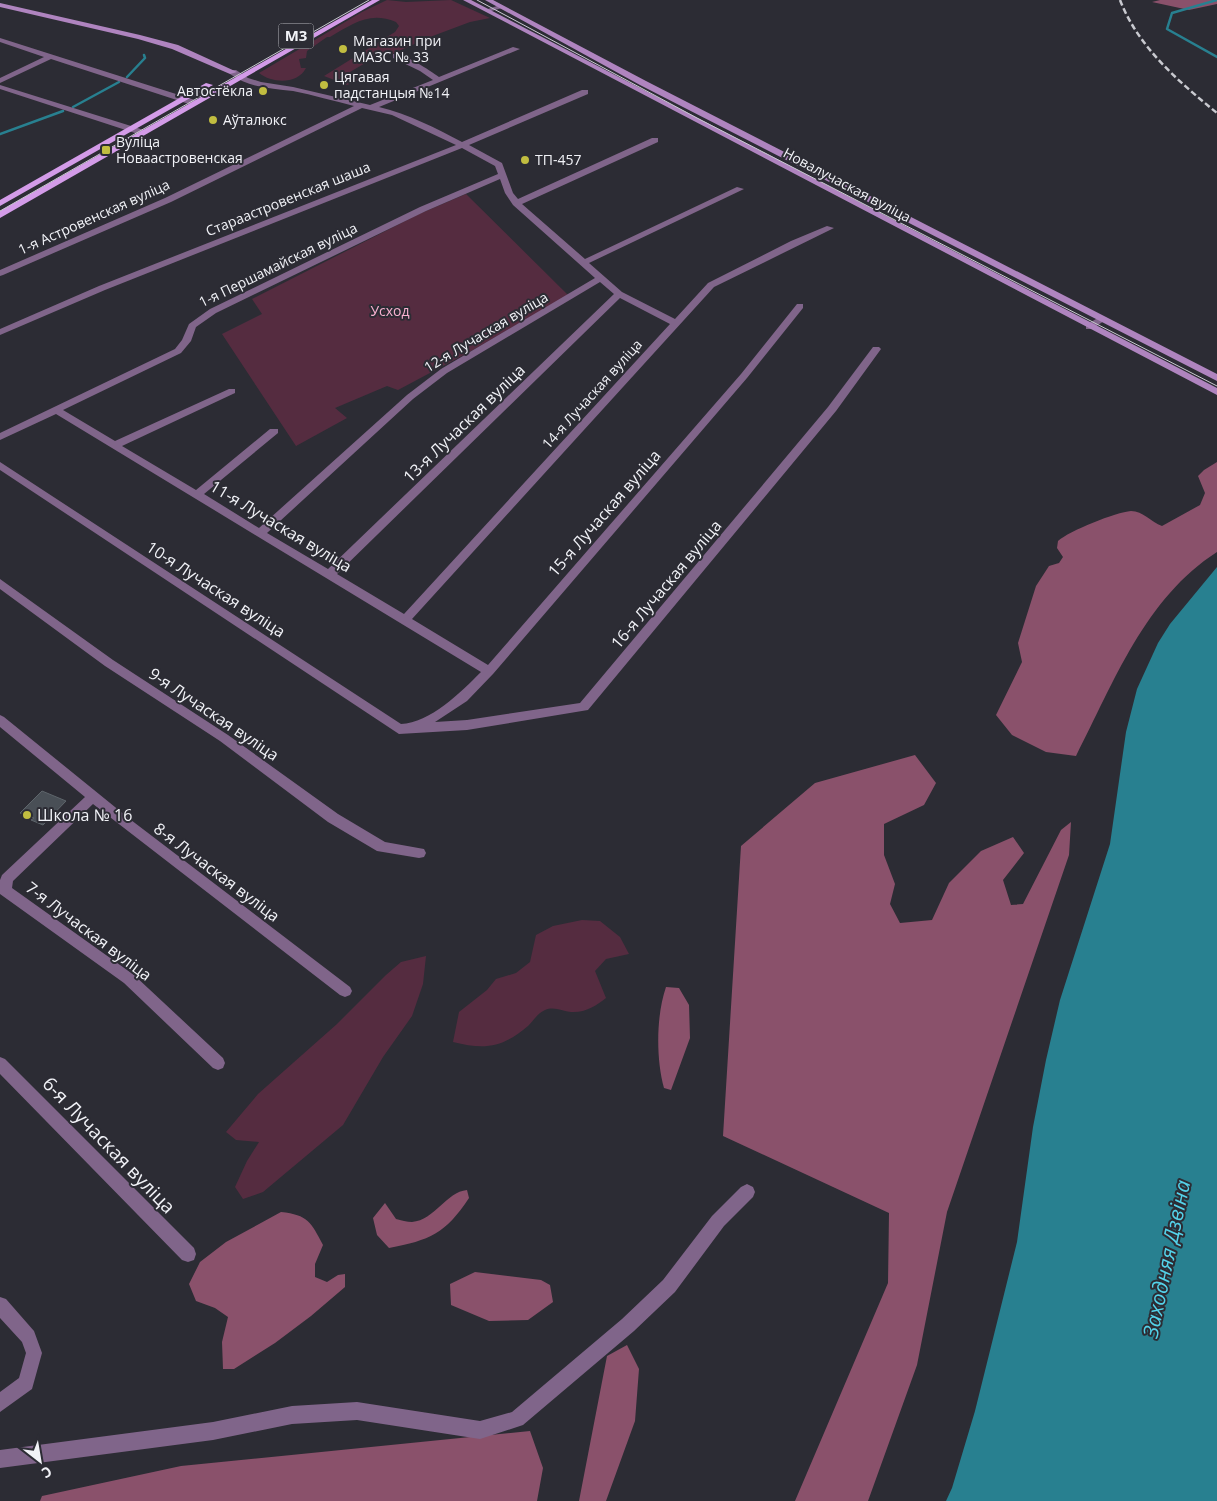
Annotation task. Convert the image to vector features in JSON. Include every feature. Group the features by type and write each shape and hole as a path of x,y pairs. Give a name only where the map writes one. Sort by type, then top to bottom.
{"main road":[{"name":"М3","path":"0,203 163,110 239,73 377,0"},
{"name":"Новалучаская вуліца","path":"466,0 488,10 614,79 1217,392"},
{"name":"Новалучаская вуліца","path":"488,0 643,83 1217,378"},
{"path":"0,6 73,20 175,47 239,73"},
{"name":"М3","path":"0,215 196,103 239,73"}],"street":[{"path":"488,10 500,6"},
{"path":"2,42 196,103"},
{"path":"372,107 516,49"},
{"path":"0,81 51,56"},
{"path":"396,56 423,69 438,80"},
{"path":"239,73 276,87 293,89 395,113 426,126 499,165 509,193 516,203 619,294 675,323"},
{"path":"0,87 144,133"},
{"name":"Стараастровенская шаша","path":"0,332 102,288 462,145 585,92"},
{"name":"1-я Астровенская вуліца","path":"0,274 168,200 361,105"},
{"path":"163,110 175,115"},
{"path":"516,203 655,140"},
{"name":"1-я Першамайская вуліца","path":"0,437 178,351 186,341 192,326 213,311 423,209 503,175"},
{"path":"585,262 740,189"},
{"name":"14-я Лучаская вуліца","path":"406,619 711,285 794,243 830,228"},
{"name":"12-я Лучаская вуліца","path":"260,533 291,507 410,397 444,371 601,278"},
{"name":"13-я Лучаская вуліца","path":"330,574 619,294"},
{"name":"15-я Лучаская вуліца","path":"418,727 462,698 489,671 744,376 800,306"},
{"path":"1089,326 1101,319"},
{"name":"16-я Лучаская вуліца","path":"418,727 467,725 584,707 832,408 876,349"},
{"path":"115,445 232,391"},
{"name":"11-я Лучаская вуліца","path":"56,410 406,619 489,671"},
{"path":"196,495 274,431"},
{"name":"10-я Лучаская вуліца","path":"0,465 399,729 418,727"},
{"name":"9-я Лучаская вуліца","path":"0,583 109,663 224,738 333,818 382,847 419,853"},
{"name":"8-я Лучаская вуліца","path":"0,720 126,824 345,991"},
{"name":"7-я Лучаская вуліца","path":"94,797 7,879 5,890 129,979 218,1062"},
{"name":"6-я Лучаская вуліца","path":"0,1064 62,1123 102,1167 188,1254"},
{"path":"0,1459 213,1431 292,1415 357,1412 480,1430 518,1419 628,1325 669,1286 718,1221 747,1192"},
{"path":"0,1305 28,1336 34,1353 26,1383 0,1403"}],"green space":[{"path":"387,0 406,2 451,0 490,18 470,22 390,55 379,55 350,72 359,80 347,85 324,76 395,32 399,26 396,22 386,19 369,18 327,37 307,51 306,58 299,59 301,68 306,68 291,80 271,79 259,73 362,12"},
{"name":"Усход","path":"466,194 568,295 473,350 398,390 387,386 335,408 347,418 296,446 222,334 262,314 252,299 419,214"},
{"path":"582,920 600,921 620,937 629,954 606,959 595,971 606,998 594,1006 581,1011 571,1012 552,1008 545,1010 519,1033 501,1043 475,1046 453,1042 459,1012 487,990 496,979 516,973 530,962 536,935 553,926"},
{"path":"426,956 423,984 412,1016 383,1057 343,1125 263,1192 243,1199 235,1187 247,1161 259,1142 236,1140 226,1132 258,1094 337,1024 386,975 401,962"}],"shaded area":[{"path":"1160,0 1217,0 1217,4 1189,10 1152,2"},
{"path":"1217,462 1217,552 1192,571 1170,593 1151,617 1118,671 1076,756 1046,752 1012,735 996,715 1022,662 1018,643 1036,586 1049,566 1059,563 1063,557 1057,548 1058,541 1072,532 1124,512 1135,511 1162,526 1200,505 1205,493 1198,476"},
{"path":"915,755 936,783 924,805 884,824 884,855 895,884 890,904 900,923 932,920 949,883 981,851 1013,837 1024,853 1003,880 1011,905 1023,904 1061,830 1071,822 1069,855 947,1212 917,1365 868,1501 795,1501 888,1283 889,1213 723,1136 741,846 815,783"},
{"path":"666,987 679,988 689,1005 690,1038 671,1090 664,1088 658,1051 660,1011"},
{"path":"467,1190 469,1198 452,1220 435,1234 415,1242 389,1248 377,1235 373,1218 385,1203 396,1219 412,1222 434,1212 453,1196"},
{"path":"281,1212 297,1215 308,1221 323,1245 315,1264 315,1277 327,1282 338,1275 345,1274 345,1287 275,1343 234,1369 223,1369 222,1342 228,1317 215,1308 196,1301 189,1284 200,1262 226,1242"},
{"path":"475,1272 541,1280 550,1285 553,1302 528,1320 489,1321 451,1305 450,1284"},
{"path":"627,1345 639,1369 635,1421 606,1501 579,1501 607,1356"},
{"path":"530,1431 543,1468 537,1501 40,1501 42,1496 181,1466"}],"water":[{"name":"Заходняя Дзвіна","path":"1217,567 1217,1501 946,1501 952,1488 975,1411 1017,1242 1033,1127 1046,1060 1060,1000 1110,844 1126,732 1137,689 1158,643 1170,624"}],"building":[{"path":"42,791 66,801 43,825 31,820 34,818 20,813"}],"waterway":[{"path":"1217,0 1172,13 1167,29 1217,57"},
{"path":"127,77 145,58 144,55"},
{"path":"73,107 119,82"},
{"path":"0,134 63,111"}],"tram line":[{"path":"0,211 369,0"},
{"path":"477,0 697,118 1217,386"}],"railway":[{"path":"1120,0 1137,33 1161,62 1188,89 1217,113"}],"place":[{"name":"Магазин при МАЗС № 33","path":"343,49"},
{"name":"Цягавая падстанцыя №14","path":"324,85"},
{"name":"Автостёкла","path":"263,91"},
{"name":"Аўталюкс","path":"213,120"},
{"name":"Вуліца Новаастровенская","path":"106,150"},
{"name":"ТП-457","path":"525,160"},
{"name":"Школа № 16","path":"27,815"}]}
